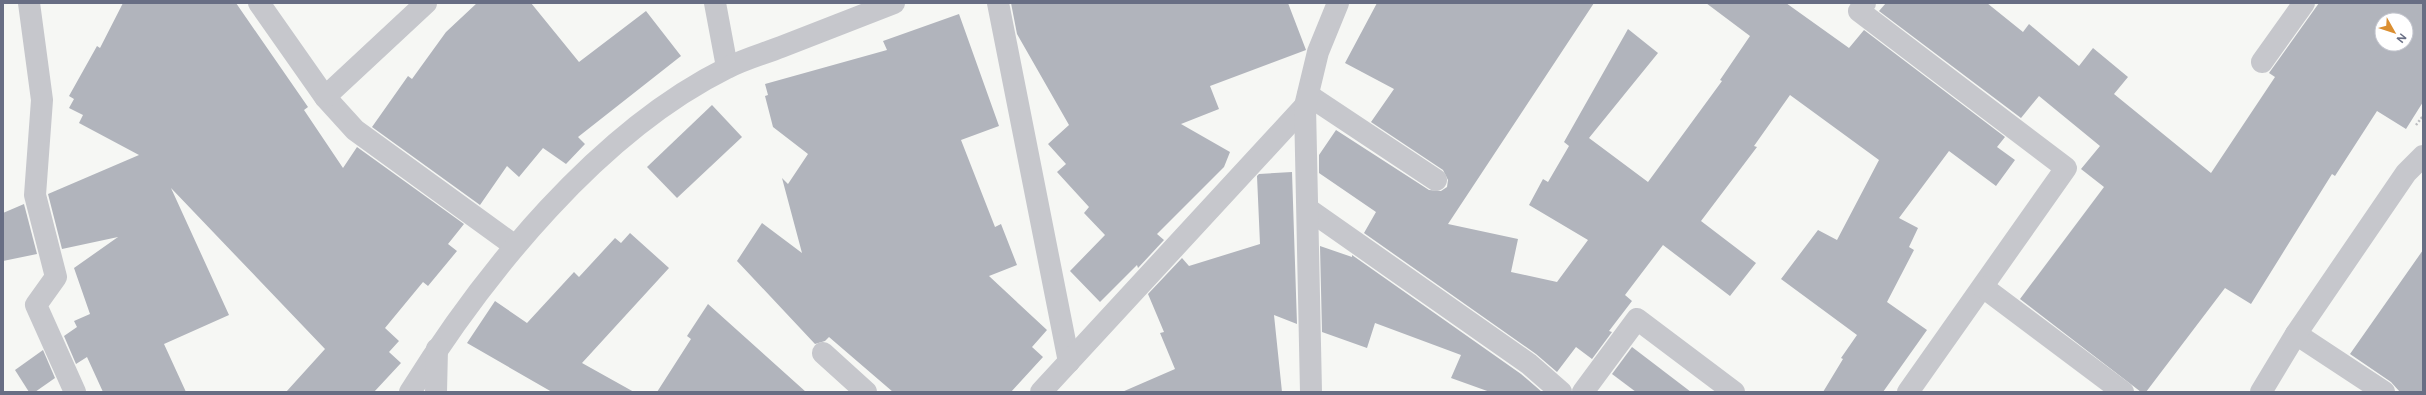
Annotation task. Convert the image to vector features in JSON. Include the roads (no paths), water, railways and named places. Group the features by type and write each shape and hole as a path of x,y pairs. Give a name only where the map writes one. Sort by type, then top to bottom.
{"street":[{"path":"29,3 42,100 35,195 56,277 36,305 75,392"},
{"path":"259,3 325,96 354,130 515,246"},
{"path":"325,96 426,3"},
{"path":"715,3 727,67"},
{"path":"410,392 437,349 515,246 619,141 673,100 727,67 894,3"},
{"path":"998,3 1069,362"},
{"path":"1311,392 1307,100 1318,52 1338,3"},
{"path":"1865,3 1859,11 2066,168 1908,392"},
{"path":"2262,62 2304,3"},
{"path":"1042,392 1307,100"},
{"path":"1307,100 1436,180"},
{"path":"2261,392 2296,334 2406,173 2423,156"},
{"path":"1308,209 1529,364 1562,392"},
{"path":"1983,287 2123,392"},
{"path":"1583,392 1637,320 1734,392"},
{"path":"2296,334 2384,392"},
{"path":"436,392 437,349"},
{"path":"823,353 866,392"}]}
